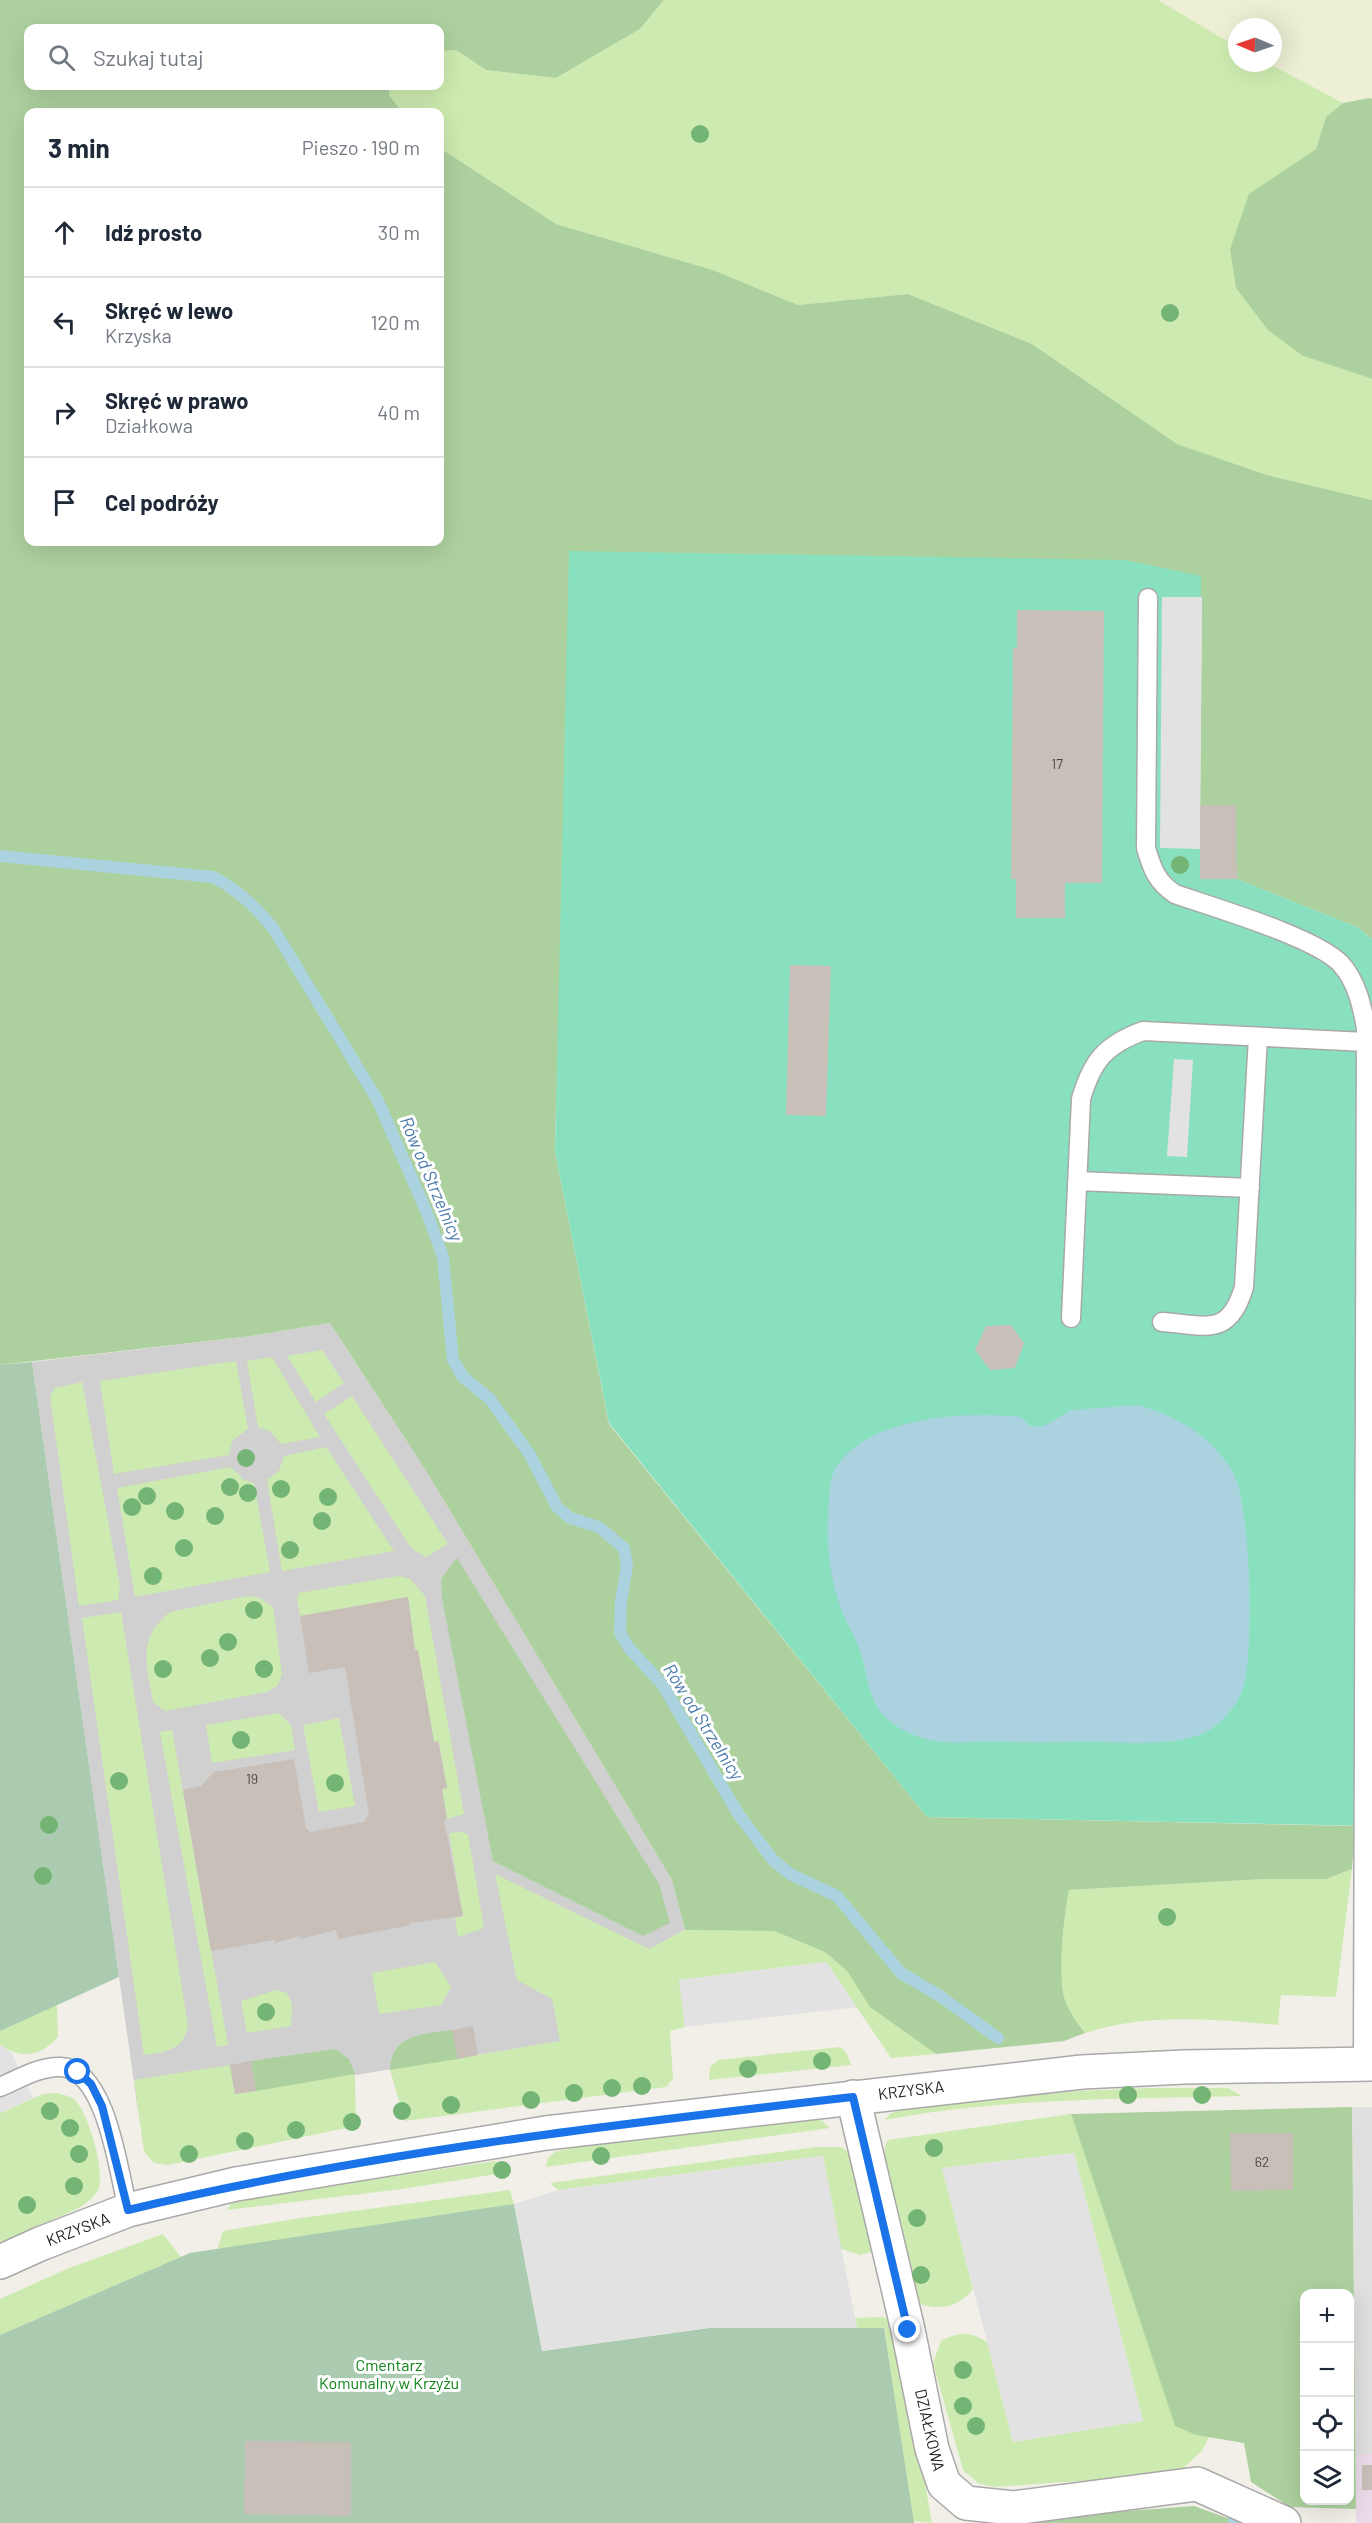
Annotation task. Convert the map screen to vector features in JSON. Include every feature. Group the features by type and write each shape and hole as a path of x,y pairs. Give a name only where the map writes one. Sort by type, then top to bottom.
{"street":[{"name":"KRZYSKA","path":"0,2262 128,2210 236,2184 532,2135 1082,2072 1184,2067 1367,2064"},
{"name":"DZIAŁKOWA","path":"853,2097 908,2330 932,2449 944,2484 966,2503 1013,2508 1197,2484 1284,2523"}],"lane":[{"path":"1148,598 1146,848 1152,869 1162,885 1175,894 1314,945 1341,964 1357,988 1366,1028 1367,2064"},
{"path":"1071,1318 1081,1100 1088,1073 1105,1051 1123,1039 1143,1031 1366,1042"},
{"path":"1162,1322 1213,1325 1233,1316 1244,1287 1258,1037"},
{"path":"1077,1181 1250,1188"},
{"path":"0,2087 42,2070 63,2067 78,2072 91,2084 102,2106 128,2210"}],"shaded area":[{"path":"1162,597 1202,597 1200,849 1160,848"},
{"path":"1174,1059 1193,1060 1187,1157 1167,1156"},
{"path":"330,1323 428,1474 672,1880 685,1930 650,1949 665,2024 138,2111 32,1362 251,1336"},
{"path":"826,1962 857,2007 685,2027 679,1980"},
{"path":"0,2045 11,2052 33,2098 0,2113"},
{"path":"1352,2107 1372,2107 1372,2454 1356,2454"},
{"path":"1074,2153 1143,2421 1013,2442 942,2168"},
{"path":"823,2156 857,2328 709,2328 542,2351 514,2204 558,2190"},
{"path":"1356,2454 1372,2454 1372,2523 1356,2523"}],"green space":[{"path":"0,0 664,0 640,29 556,78 486,70 456,50 444,51 444,24 24,24 24,90 389,90 389,95 399,108 24,108 24,546 444,546 444,151 556,224 713,270 798,305 908,294 1032,344 1177,444 1267,475 1372,500 1372,939 1357,927 1237,879 1200,805 1202,597 556,1104 555,1152 609,1424 927,1817 1355,1826 1352,1869 1326,1879 1265,1879 1069,1890 1062,1944 1062,1986 1068,2007 1085,2033 1064,2041 936,2054 870,2007 847,1971 825,1952 774,1931 685,1930 672,1880 428,1474 330,1323 251,1336 0,1365"},
{"path":"664,0 1158,0 1228,42 1228,72 1282,70 1343,103 1326,117 1316,149 1286,171 1303,356 1372,379 1372,500 1267,475 1177,444 1032,344 908,294 798,305 713,270 556,224 444,151 444,108 399,108 389,95 389,90 444,90 444,51 456,50 486,70 556,78 640,29"},
{"path":"1158,0 1372,0 1372,99 1343,103 1282,70 1282,18 1228,18 1228,42"},
{"path":"1372,99 1372,379 1303,356 1268,330 1236,288 1230,249 1249,194 1316,149 1326,117 1343,103"},
{"path":"569,551 1125,560 1201,576 1200,805 1236,805 1237,879 1357,927 1372,939 1372,1826 927,1817 609,1423 555,1152"},
{"path":"322,1350 344,1383 316,1402 287,1356"},
{"path":"272,1357 320,1437 281,1444 270,1431 258,1427 247,1361"},
{"path":"236,1361 248,1429 232,1441 229,1455 114,1474 100,1381"},
{"path":"32,1362 119,1977 0,2031 0,1365"},
{"path":"82,1382 120,1585 118,1600 79,1606 50,1396 55,1388"},
{"path":"352,1396 448,1544 426,1557 411,1548 324,1414"},
{"path":"326,1447 394,1551 282,1571 267,1480 279,1471 284,1456"},
{"path":"231,1467 244,1480 254,1483 270,1572 135,1597 117,1488"},
{"path":"457,1558 659,1884 670,1923 643,1936 493,1861 442,1598 441,1579"},
{"path":"399,1576 410,1579 425,1596 464,1814 447,1819 442,1789 447,1788 439,1741 434,1742 418,1650 415,1650 408,1597 300,1616 297,1599 299,1593"},
{"path":"248,1596 260,1598 273,1607 282,1674 278,1685 267,1692 165,1711 153,1702 146,1653 152,1633 159,1622 170,1612"},
{"path":"121,1612 188,2026 186,2034 178,2045 166,2051 144,2055 82,1618"},
{"path":"279,1713 291,1725 295,1750 212,1763 206,1725"},
{"path":"339,1718 355,1806 319,1812 303,1725"},
{"path":"172,1730 228,2045 217,2047 160,1732"},
{"path":"449,1833 468,1834 484,1928 458,1937 455,1918 463,1916"},
{"path":"1352,1869 1336,1997 1281,1995 1278,2025 1180,2019 1132,2022 1085,2033 1068,2007 1062,1986 1062,1959 1069,1890 1265,1879 1326,1879"},
{"path":"495,1874 649,1949 685,1930 774,1931 825,1952 847,1971 871,2007 936,2054 891,2058 826,1962 679,1980 685,2027 670,2031 673,2079 666,2087 405,2121 390,2070 560,2041 552,1999 517,1980"},
{"path":"435,1962 451,1987 441,2005 379,2014 372,1973"},
{"path":"276,1990 287,1993 292,2004 291,2026 247,2033 241,2001"},
{"path":"0,1997 57,2006 58,2037 45,2048 31,2054 16,2053 0,2045"},
{"path":"452,2030 458,2059 390,2070 396,2049 403,2043 420,2035"},
{"path":"841,2047 847,2054 851,2065 709,2080 710,2067 718,2060"},
{"path":"335,2049 349,2059 355,2074 256,2091 251,2061"},
{"path":"230,2065 235,2094 355,2074 356,2126 168,2165 154,2163 144,2152 134,2080"},
{"path":"1228,2088 1242,2096 1108,2099 972,2107 885,2120 891,2113 911,2108 1077,2091"},
{"path":"58,2093 75,2100 91,2130 100,2171 98,2190 91,2199 77,2209 0,2243 0,2113 43,2094"},
{"path":"1352,2107 1354,2289 1300,2289 1300,2505 1354,2505 1354,2308 1356,2509 1290,2507 1251,2482 1244,2443 1196,2435 1175,2426 1071,2114"},
{"path":"1071,2114 1175,2425 1196,2435 1209,2437 1202,2451 1177,2474 995,2487 978,2483 963,2470 933,2363 941,2341 947,2338 969,2334 987,2342 1013,2442 1143,2421 1074,2153 942,2168 973,2289 960,2301 939,2307 915,2302 891,2219 886,2195 884,2154 888,2140"},
{"path":"820,2119 830,2128 546,2167 548,2158 555,2152 574,2147"},
{"path":"816,2147 842,2147 853,2156 874,2243 871,2252 860,2255 841,2249 823,2156 558,2190 550,2183"},
{"path":"495,2161 505,2164 509,2172 402,2189 227,2210 231,2203 258,2197"},
{"path":"510,2190 514,2204 217,2251 223,2231 301,2218"},
{"name":"Cmentarz Komunalny w Krzyżu","path":"514,2204 542,2351 709,2328 884,2328 914,2523 0,2523 0,2335 190,2253"},
{"path":"163,2234 181,2257 0,2335 0,2299 69,2268"},
{"path":"883,2317 892,2321 898,2330 932,2523 913,2521 884,2328 857,2328 855,2318"},
{"path":"1194,2506 1241,2523 991,2523 993,2521"}],"water":[{"path":"1139,1405 1181,1422 1204,1438 1215,1448 1233,1472 1239,1489 1247,1544 1249,1641 1244,1685 1230,1711 1214,1727 1195,1737 1145,1743 935,1741 918,1737 887,1719 873,1698 861,1655 839,1604 830,1567 829,1503 831,1482 838,1464 854,1448 874,1436 897,1426 922,1420 999,1415 1021,1417 1030,1426 1044,1426 1071,1410"}],"building":[{"path":"1017,610 1104,611 1102,883 1065,883 1065,918 1016,918 1016,879 1011,879 1013,648 1017,648"},
{"path":"1200,805 1236,805 1237,879 1200,879"},
{"path":"790,965 831,966 826,1116 786,1115"},
{"path":"1011,1325 1024,1343 1015,1368 990,1370 975,1350 986,1326"},
{"path":"408,1597 415,1650 418,1650 434,1742 438,1741 447,1788 442,1789 447,1819 444,1820 463,1916 410,1923 411,1925 338,1939 336,1930 300,1939 300,1936 275,1943 274,1940 211,1951 183,1790 201,1786 214,1772 294,1759 306,1828 310,1832 364,1822 369,1814 345,1667 309,1673 300,1616"},
{"path":"473,2026 478,2055 458,2059 452,2030"},
{"path":"251,2061 256,2091 235,2094 230,2065"},
{"path":"1230,2133 1293,2133 1293,2190 1231,2191"},
{"path":"245,2441 351,2442 351,2516 244,2514"},
{"path":"1362,2465 1372,2465 1372,2490 1362,2490"}],"waterway":[{"name":"Rów od Strzelnicy","path":"0,856 213,877 238,893 267,920 378,1101 427,1213 443,1257 453,1360 463,1377 490,1399 530,1455 557,1507 570,1518 599,1527 624,1548 627,1566 621,1601 620,1633 629,1648 662,1684 739,1815 773,1860 790,1874 837,1896 901,1973 940,1996 998,2038"}],"route":[{"path":"78,2072 91,2084 102,2106 128,2210 236,2184 532,2135 853,2097 908,2330"}]}
